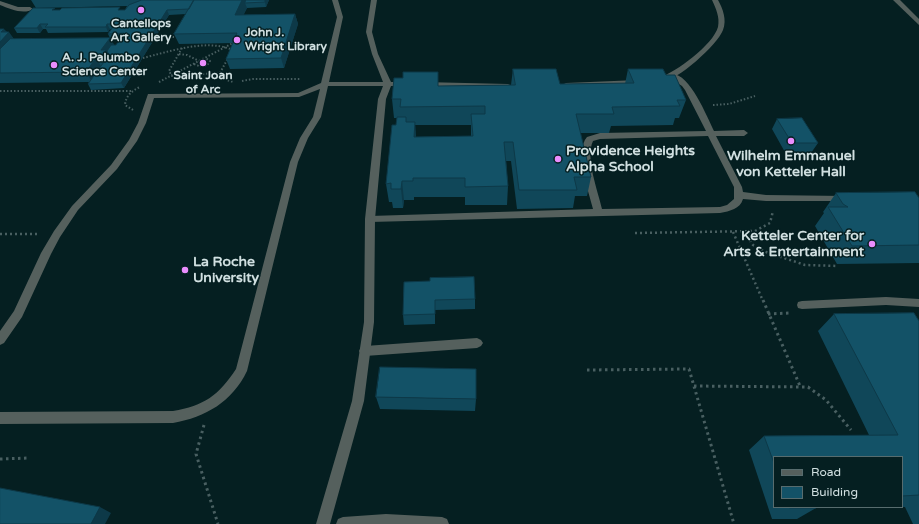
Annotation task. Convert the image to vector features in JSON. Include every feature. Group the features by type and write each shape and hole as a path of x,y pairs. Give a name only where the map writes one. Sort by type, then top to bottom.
{"street":[{"path":"0,418 187,416 202,410 219,400 231,388 241,371 294,162 304,138 317,117 326,84 340,17 335,0"},
{"path":"323,524 358,402 369,322 370,219 382,99 388,84 375,54 369,32 374,0"},
{"path":"555,85 668,79 715,38 721,29 721,12 715,0"},
{"path":"896,0 919,23"},
{"path":"0,3 17,9 30,9"},
{"path":"370,219 515,214 565,214 598,211 720,210 730,208 739,200 738,187 685,84 673,76"},
{"path":"0,340 18,314 56,234 75,208 125,153 142,123 151,96 299,95 326,84 516,85"},
{"path":"598,211 586,156 588,141 592,137 744,133"},
{"path":"739,195 793,199 855,199"},
{"path":"802,305 886,301 919,303"},
{"path":"365,351 477,343"},
{"path":"343,524 386,521 442,524"}],"path":[{"path":"156,37 183,36"},
{"path":"159,82 232,43"},
{"path":"143,58 195,46 225,47 230,49 230,52 220,73"},
{"path":"172,76 169,71 182,48"},
{"path":"179,54 187,55 199,61"},
{"path":"194,64 199,66 207,66 210,61 205,58"},
{"path":"172,76 220,73 227,80 232,82 252,79 290,80 313,77 326,84"},
{"path":"0,91 133,91"},
{"path":"698,107 729,104 755,96"},
{"path":"635,233 744,232 755,230 770,223 773,206"},
{"path":"733,232 800,386"},
{"path":"744,232 753,245 766,252 805,265 838,266"},
{"path":"0,234 56,234"},
{"path":"587,370 689,368 734,524"},
{"path":"694,386 808,387 819,393 851,430"},
{"path":"202,410 204,425 196,454 218,524"},
{"path":"0,458 29,458"}],"building":[{"path":"142,0 194,0 189,9 167,10 121,83 88,84 109,55 107,51 111,45 116,45 124,33 108,34 115,24 107,24 106,27 45,27 48,24 40,24 37,28 14,28 33,8 55,8 52,10 60,10 62,8 120,7 118,10 125,10 129,5"},
{"name":"John J. Wright Library","path":"194,0 242,0 235,15 295,14 281,58 226,59 237,33 174,34"},
{"path":"246,0 265,0 265,2 245,3"},
{"path":"0,29 4,29 1,32 9,32 0,42"},
{"name":"A. J. Palumbo Science Center","path":"110,38 101,50 106,50 101,58 96,58 86,72 0,73 0,49 10,39"},
{"path":"513,69 556,69 560,84 634,83 628,69 663,69 666,75 675,75 686,100 677,100 680,106 612,107 614,114 576,114 591,177 574,177 577,190 519,190 513,142 504,142 508,186 465,187 465,178 413,178 413,181 402,181 401,189 391,189 391,183 386,184 392,125 396,125 397,117 406,117 406,122 415,122 414,137 473,136 471,114 485,114 485,106 400,107 401,99 392,99 394,78 403,78 403,72 438,72 438,86 515,85"},
{"path":"802,118 818,143 792,143 777,119"},
{"path":"915,192 919,198 919,245 852,246 828,207 848,207 843,204 836,193"},
{"path":"474,277 475,299 435,300 435,314 403,315 404,282 430,281 430,278"},
{"path":"914,313 919,321 919,495 903,496 903,456 773,456 773,460 764,436 898,435 834,314"},
{"path":"380,367 476,369 476,399 376,397"},
{"path":"0,488 100,507 91,524 0,524"}],"place":[{"name":"Cantellops Art Gallery","path":"141,10"},
{"name":"John J. Wright Library","path":"237,40"},
{"name":"Saint Joan of Arc","path":"203,63"},
{"name":"A. J. Palumbo Science Center","path":"54,65"},
{"name":"Wilhelm Emmanuel von Ketteler Hall","path":"791,141"},
{"name":"Providence Heights Alpha School","path":"558,159"},
{"name":"Ketteler Center for Arts & Entertainment","path":"872,244"},
{"name":"La Roche University","path":"185,270"}]}
